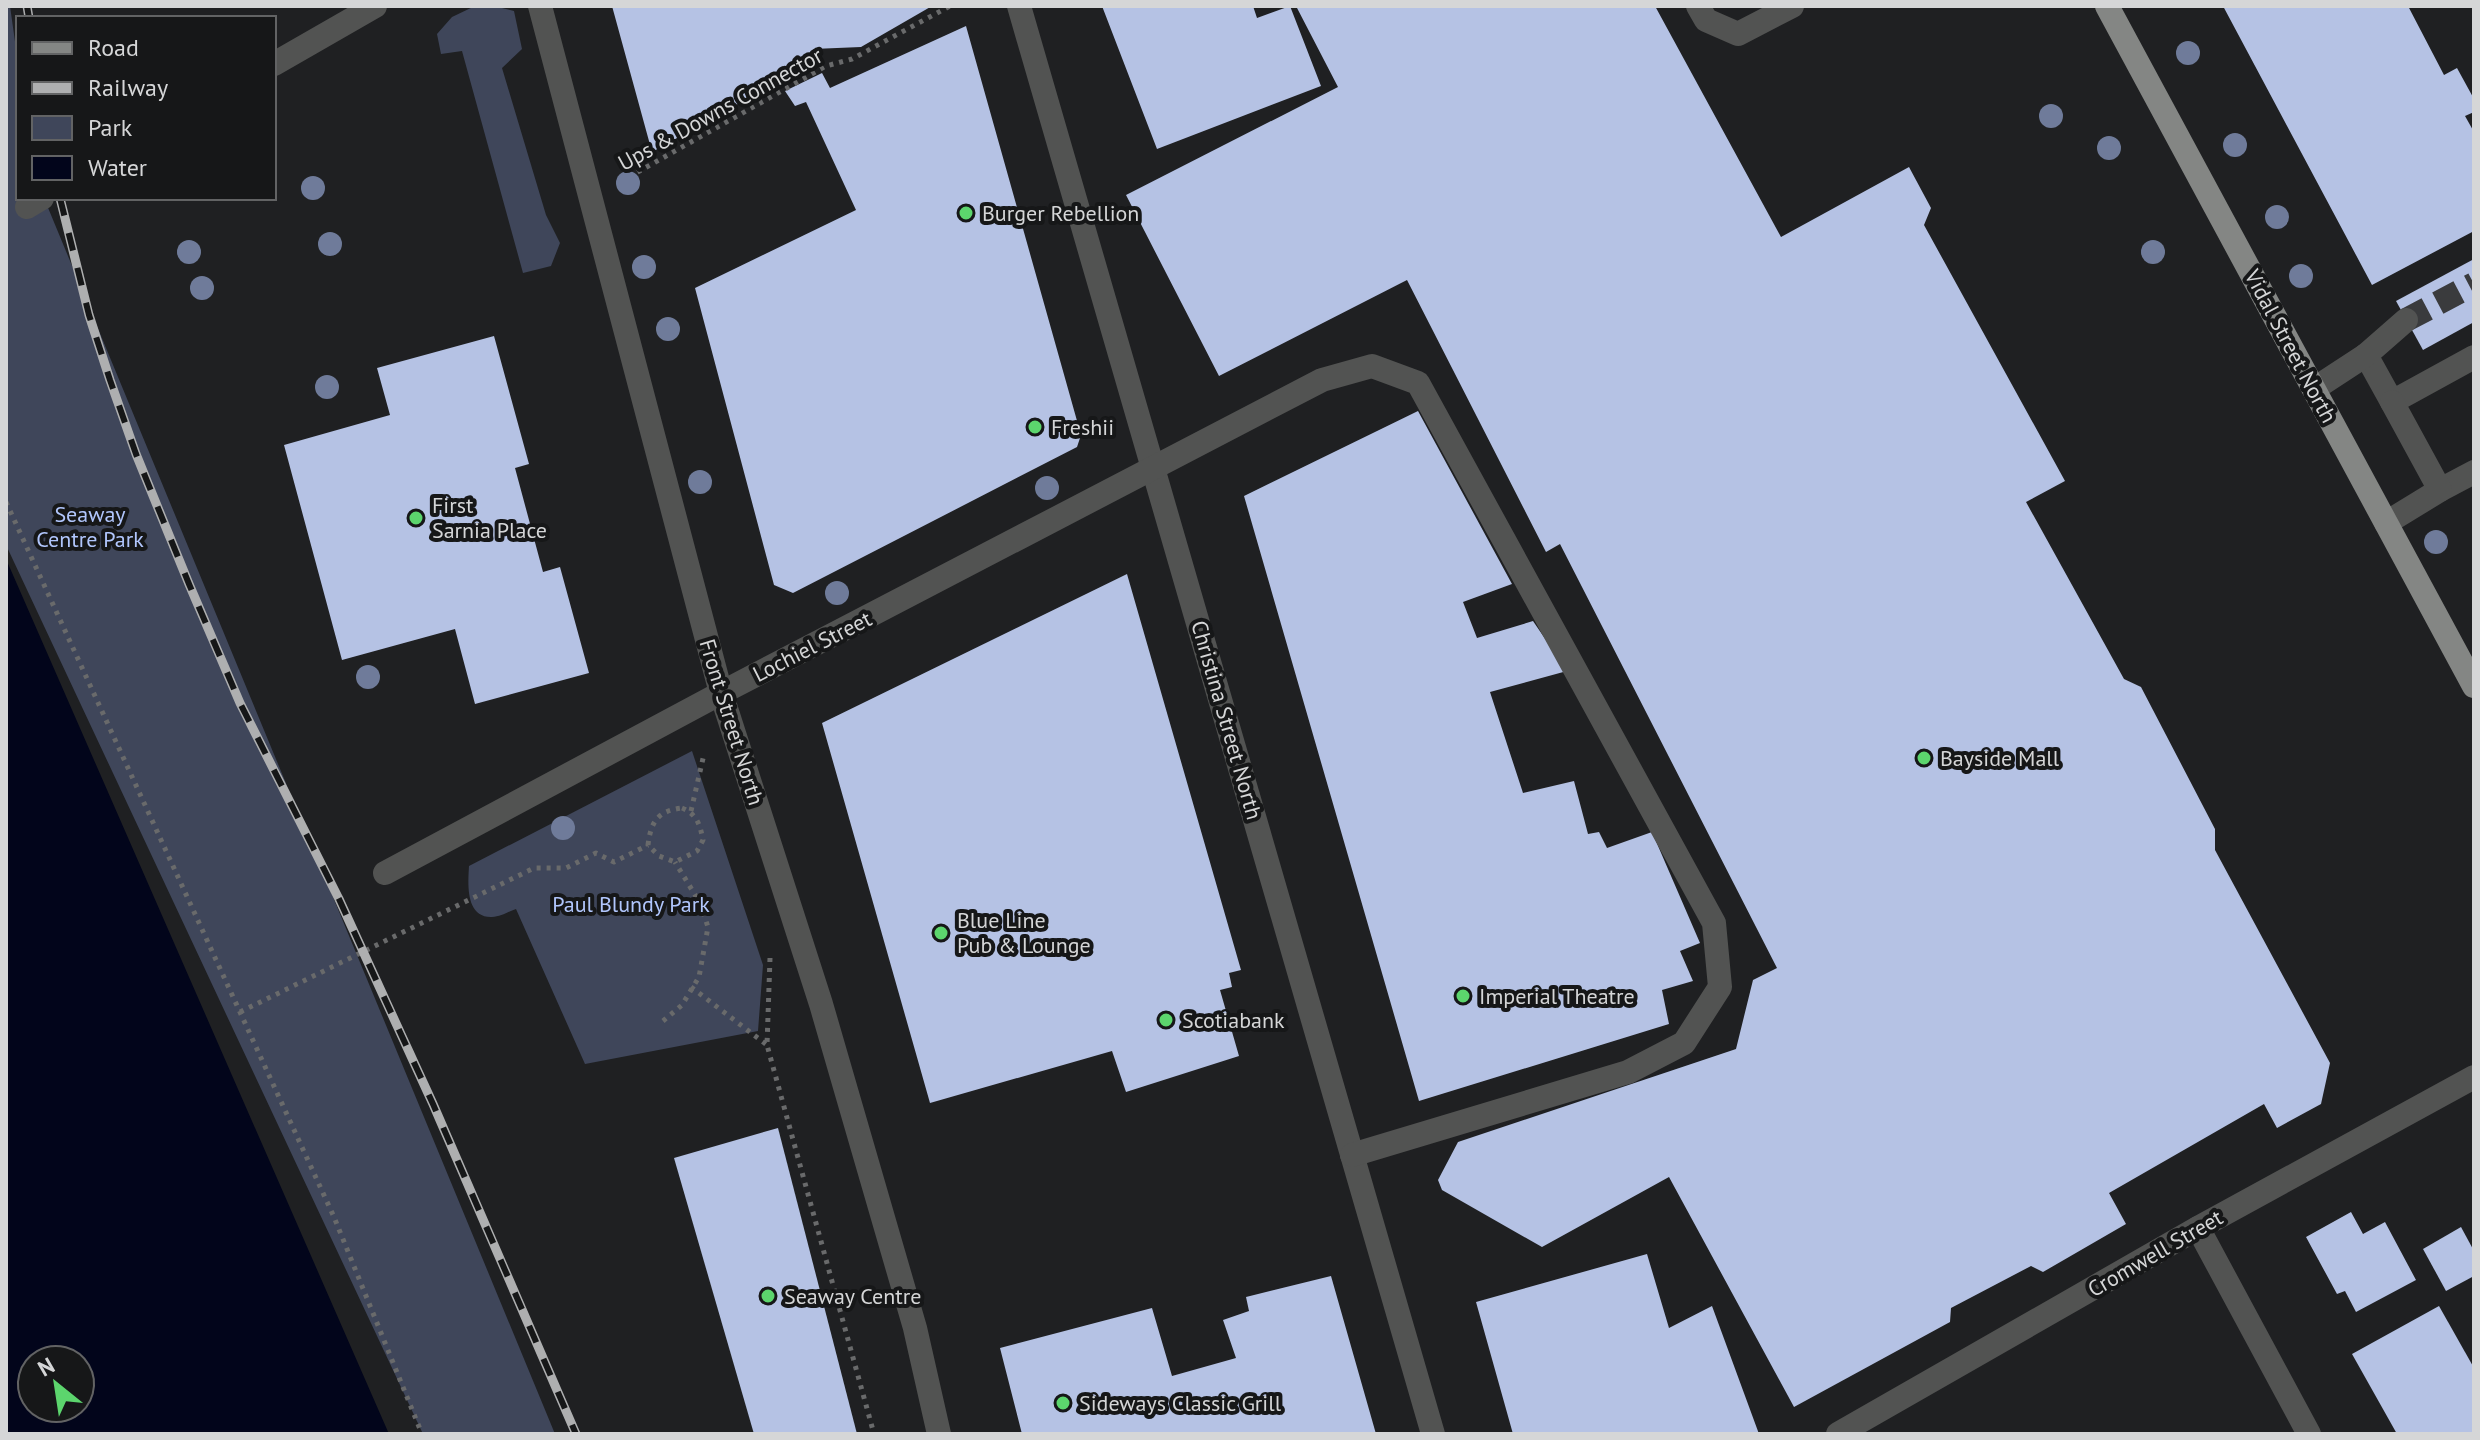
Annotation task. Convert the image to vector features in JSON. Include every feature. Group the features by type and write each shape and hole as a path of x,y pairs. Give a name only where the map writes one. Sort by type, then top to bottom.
{"main road":[{"name":"Vidal Street North","path":"2107,6 2472,679"}],"street":[{"path":"276,63 375,6"},
{"name":"Front Street North","path":"540,6 721,693 821,1004 915,1328 939,1434"},
{"name":"Christina Street North","path":"1019,6 1433,1434"},
{"path":"1698,6 1706,20 1738,34 1792,6"},
{"path":"2314,389 2366,355 2406,320"},
{"path":"2366,355 2440,490"},
{"path":"2392,402 2474,357"},
{"name":"Lochiel Street","path":"385,873 721,693 1322,380 1372,366 1418,383 1714,923 1720,987 1684,1043 1628,1072 1352,1155"},
{"path":"2386,523 2474,472"},
{"name":"Cromwell Street","path":"1838,1434 2198,1228 2474,1077"},
{"path":"2198,1228 2309,1434"}],"path":[{"name":"Ups & Downs Connector","path":"591,199 814,72 852,59 950,6"},
{"path":"6,502 334,1217 422,1434"},
{"path":"691,811 706,748 710,763"},
{"path":"648,845 650,825 660,813 682,808 691,811 701,828 703,840 697,851 675,862"},
{"path":"240,1012 534,868 566,868 596,853 614,862 648,845"},
{"path":"648,845 659,856 675,862 700,903 708,927 699,977 682,1005 663,1021"},
{"path":"770,956 767,1045 874,1434"},
{"path":"691,987 767,1045"}],"green space":[{"name":"Seaway Centre Park","path":"6,6 10,6 16,49 16,200 45,200 555,1434 423,1434 6,545"},
{"path":"475,6 494,6 514,11 522,49 502,68 546,215 560,243 551,266 523,273 462,51 441,54 437,34 452,17"},
{"name":"Paul Blundy Park","path":"692,751 763,965 758,1031 585,1064 516,909 492,917 477,912 470,898 469,866"}],"water":[{"path":"6,559 389,1434 6,1434"}],"building":[{"path":"612,6 932,6 861,47 813,49 818,59 652,152"},
{"path":"1102,6 1253,6 1257,18 1290,6 1321,86 1157,149"},
{"name":"Bayside Mall","path":"1296,6 1655,6 1781,237 1909,167 1931,208 1924,225 2065,481 2026,502 2124,679 2141,687 2215,829 2215,850 2330,1063 2321,1104 2277,1128 2264,1104 2109,1193 2126,1224 2043,1272 2031,1266 1951,1308 1950,1322 1794,1407 1669,1177 1542,1247 1442,1190 1438,1180 1458,1142 1736,1049 1753,980 1777,968 1560,544 1546,552 1407,280 1219,376 1126,195 1338,87"},
{"path":"2223,6 2408,6 2444,75 2457,68 2474,99 2474,112 2465,116 2474,132 2474,231 2372,285"},
{"path":"966,26 1081,435 1077,447 793,593 774,585 695,288 856,210 806,102 795,106 785,91 822,73 830,88"},
{"path":"2474,259 2474,322 2423,350 2396,301"},
{"name":"First Sarnia Place","path":"494,336 529,464 515,468 543,572 560,567 589,673 475,704 455,629 342,660 284,445 390,415 377,368"},
{"path":"1418,411 1512,584 1463,602 1477,638 1533,621 1567,671 1490,692 1523,793 1574,781 1588,834 1599,832 1607,848 1652,832 1700,943 1680,951 1693,981 1662,990 1669,1024 1419,1101 1244,496"},
{"path":"1127,574 1241,970 1229,973 1232,987 1220,990 1239,1056 1126,1092 1112,1051 930,1103 822,723"},
{"name":"Seaway Centre","path":"778,1128 857,1434 754,1434 674,1158"},
{"path":"2351,1212 2363,1234 2385,1222 2416,1280 2356,1312 2345,1291 2337,1294 2306,1237"},
{"path":"2461,1227 2474,1251 2474,1276 2446,1291 2423,1249"},
{"path":"1647,1254 1669,1328 1712,1306 1759,1434 1513,1434 1476,1302"},
{"path":"1331,1276 1376,1434 1022,1434 1000,1348 1152,1308 1172,1376 1236,1358 1223,1320 1249,1311 1246,1297"},
{"path":"2439,1306 2474,1368 2474,1434 2397,1434 2352,1354"}],"tunnel":[{"path":"2406,320 2474,284"}],"railway":[{"path":"27,6 29,16"},
{"path":"60,200 89,315 110,380 136,454 189,584 240,703 339,899 433,1104 576,1434"}],"place":[{"name":"Burger Rebellion","path":"966,213"},
{"name":"Freshii","path":"1035,427"},
{"name":"First Sarnia Place","path":"416,518"},
{"name":"Bayside Mall","path":"1924,758"},
{"name":"Blue Line Pub & Lounge","path":"941,933"},
{"name":"Imperial Theatre","path":"1463,996"},
{"name":"Scotiabank","path":"1166,1020"},
{"name":"Seaway Centre","path":"768,1296"},
{"name":"Sideways Classic Grill","path":"1063,1403"}]}
